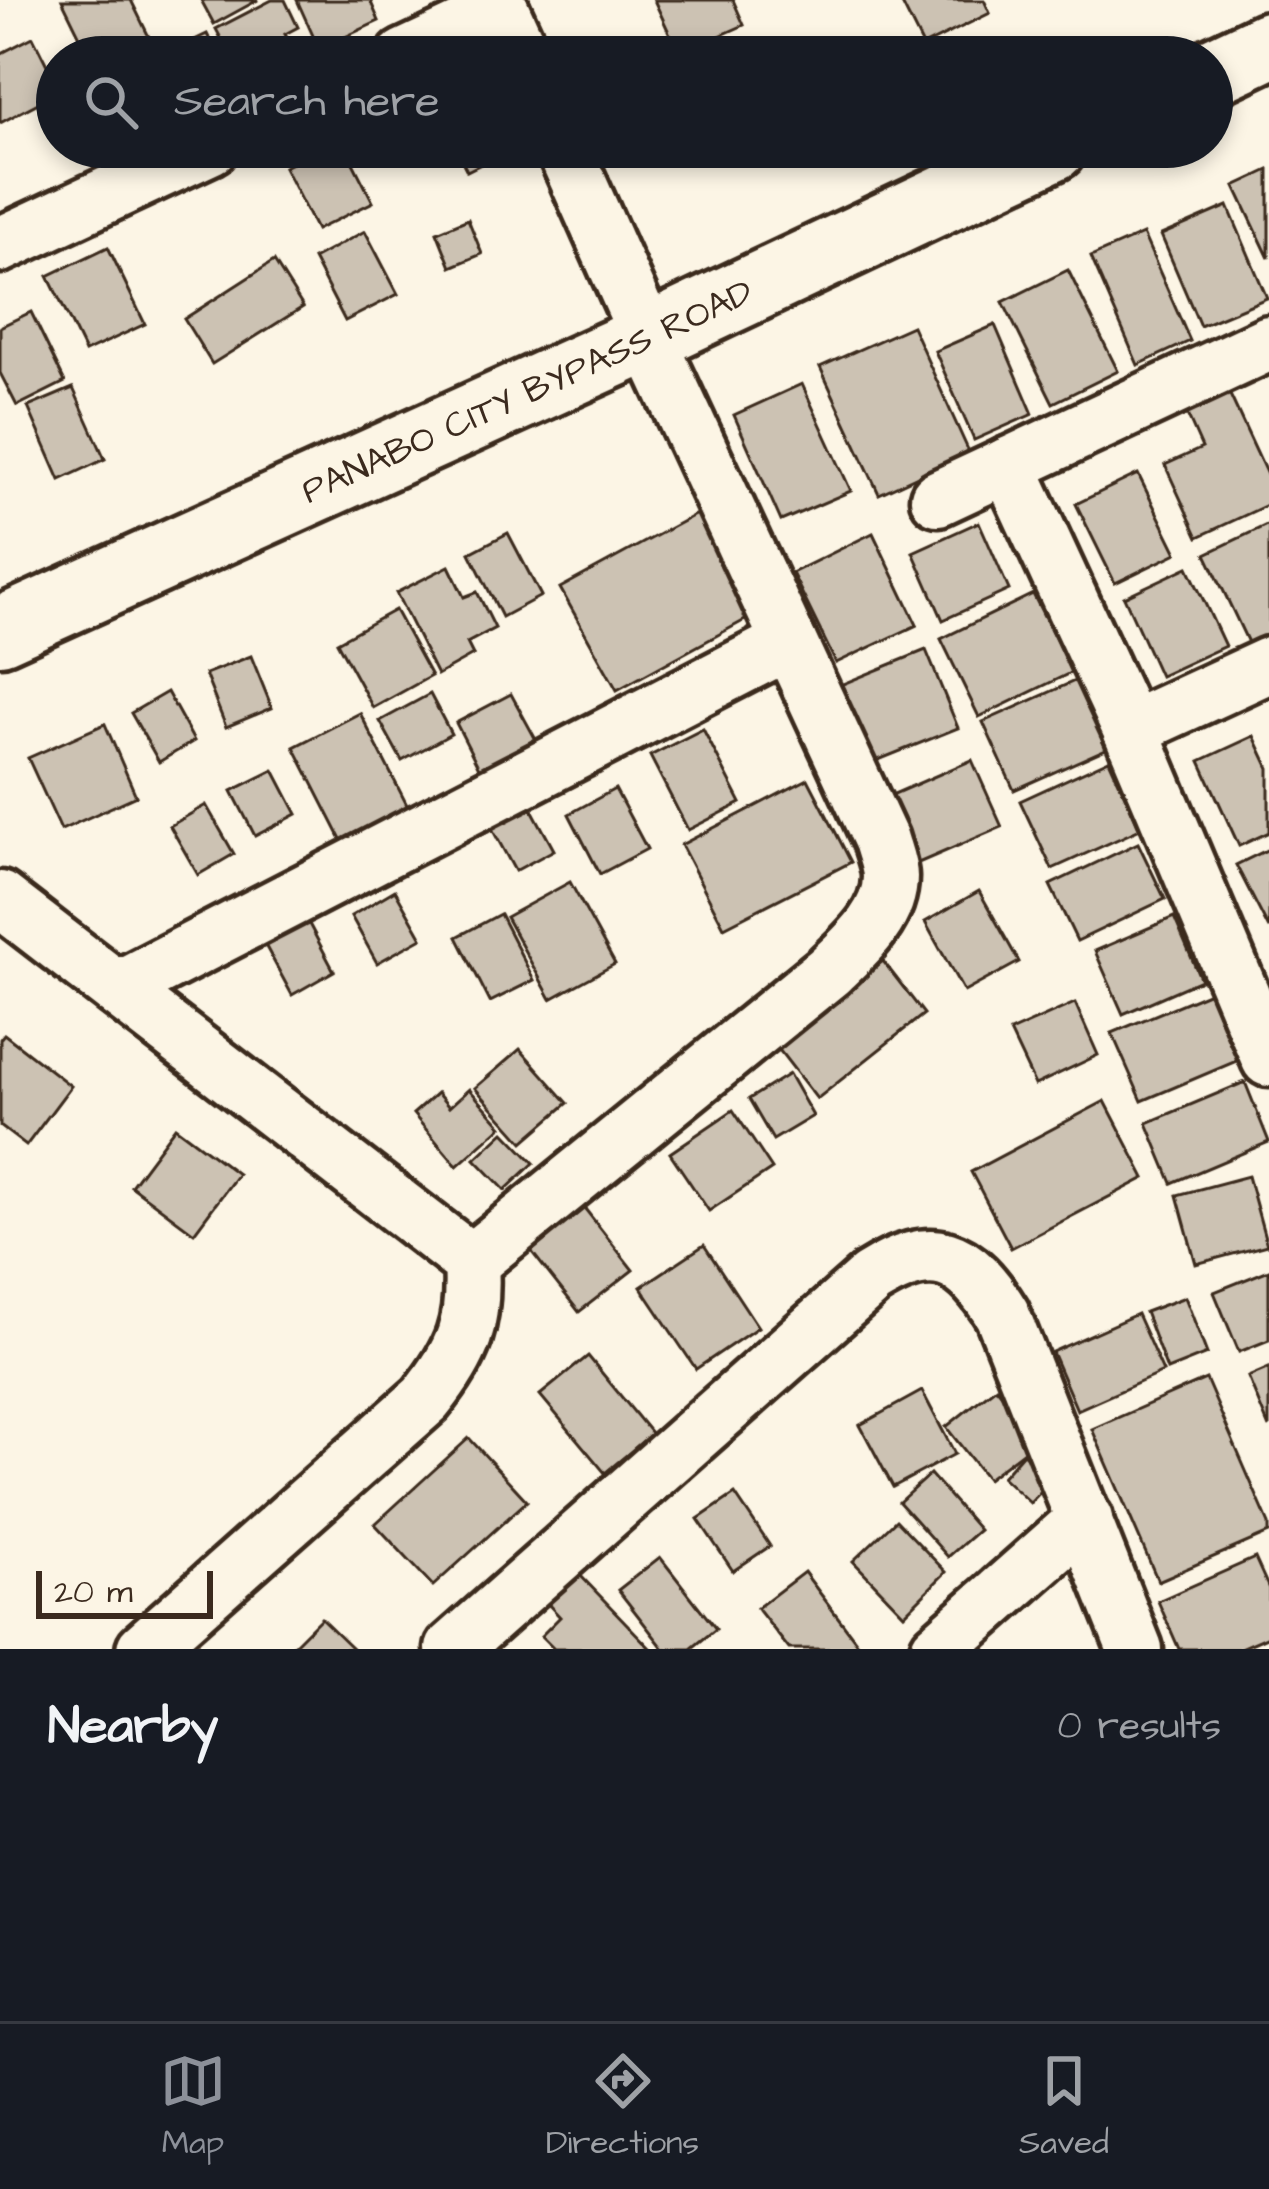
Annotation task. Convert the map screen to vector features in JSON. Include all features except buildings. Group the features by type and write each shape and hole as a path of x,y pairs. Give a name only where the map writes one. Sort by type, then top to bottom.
{"main road":[{"path":"1233,62 1269,45"},
{"name":"PANABO CITY BYPASS ROAD","path":"0,631 648,338 1008,168"}],"street":[{"path":"468,36 508,23"},
{"path":"0,245 165,168"},
{"path":"471,1262 829,971 862,940 882,910 890,876 881,839 572,168"},
{"path":"938,498 1269,343"},
{"path":"1008,465 1264,1033"},
{"path":"118,989 789,642"},
{"path":"1130,729 1269,665"},
{"path":"0,899 471,1262 474,1297 466,1334 450,1369 426,1399 144,1649"},
{"path":"453,1649 871,1279 894,1264 923,1256 952,1260 983,1284 1002,1314 1135,1649"},
{"path":"938,1649 1085,1519"}]}
